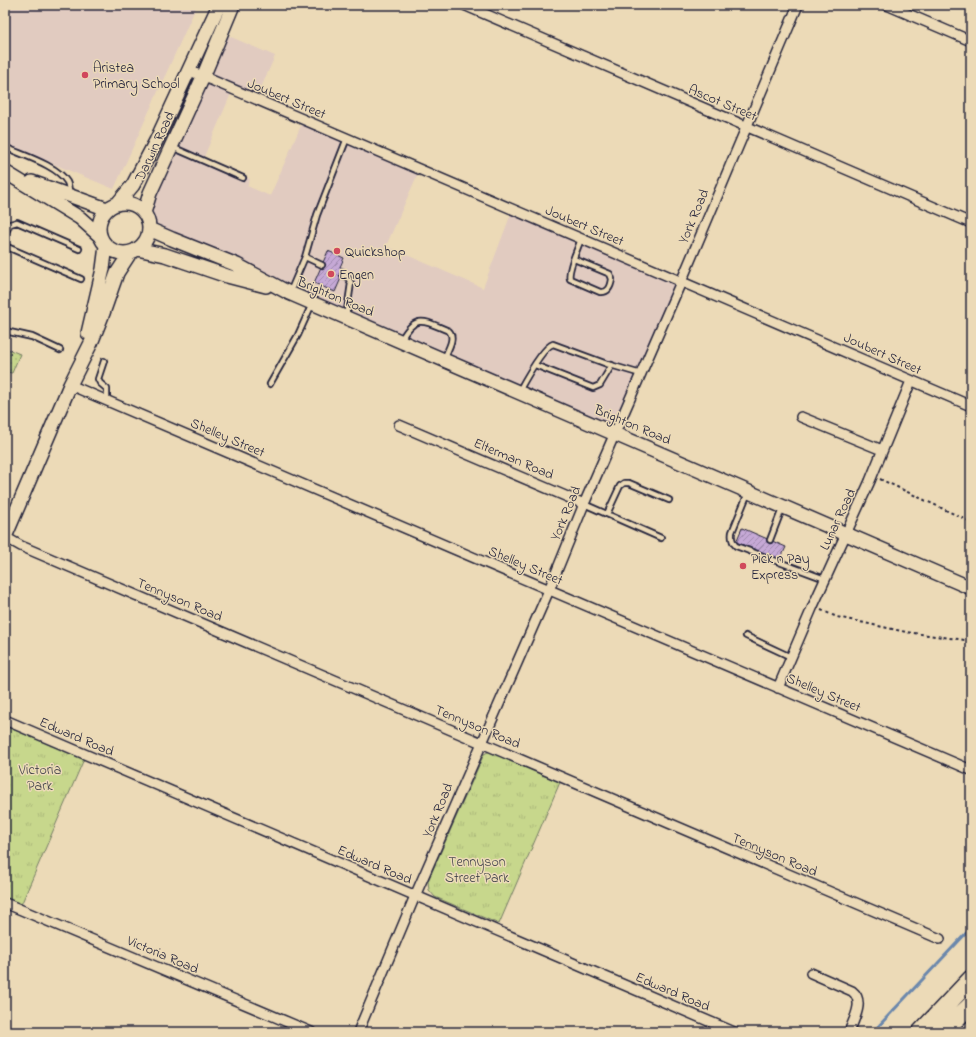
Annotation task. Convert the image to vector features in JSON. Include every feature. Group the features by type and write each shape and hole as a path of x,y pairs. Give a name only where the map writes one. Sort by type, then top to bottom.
{"highway":[{"path":"921,1032 971,979"},
{"path":"942,1032 971,1005"}],"main road":[{"name":"Darwin Road","path":"113,206 133,185 156,141 219,5"},
{"name":"Darwin Road","path":"144,213 150,193 204,77 233,5"},
{"path":"5,172 69,195 113,206"},
{"path":"5,172 80,218 103,241 117,252 134,251"},
{"path":"5,537 80,362 91,343 117,273 134,251 144,244 148,237 148,221 144,213 133,205 126,203 113,206 104,212 99,221 98,231 103,241 93,312 80,362"},
{"name":"Brighton Road","path":"149,229 238,265 286,291 346,318 971,588"},
{"name":"Brighton Road","path":"134,251 166,255 227,276 286,291"}],"street":[{"name":"Ascot Street","path":"464,5 971,223"},
{"name":"York Road","path":"358,1032 415,896 549,590 584,504 681,282 798,5"},
{"path":"888,5 971,41"},
{"name":"Joubert Street","path":"188,70 971,406"},
{"name":"Lunar Road","path":"778,688 872,475 911,381"},
{"name":"Shelley Street","path":"70,385 971,770"},
{"path":"802,417 882,450"},
{"name":"Elterman Road","path":"399,425 584,504"},
{"name":"Tennyson Road","path":"5,537 16,544 940,939"},
{"name":"Edward Road","path":"5,720 734,1032"},
{"name":"Victoria Road","path":"5,903 311,1032"},
{"path":"811,973 856,994 859,1002 849,1032"}],"lane":[{"path":"286,291 305,257 317,215 346,138"},
{"path":"5,147 42,163 60,174 68,184 69,195"},
{"path":"171,147 243,178"},
{"path":"5,234 10,224 17,222 79,249"},
{"path":"574,259 610,274 612,281 609,289 605,292 600,292 571,280 569,274 574,259 581,239"},
{"path":"5,246 81,279"},
{"path":"305,257 322,265"},
{"path":"343,274 351,283 346,318"},
{"path":"270,384 298,335 312,303"},
{"path":"401,341 406,332 419,321 425,321 449,331 452,334 452,339 444,360"},
{"path":"5,331 32,337 60,350"},
{"path":"518,392 543,351 549,345 553,344 641,374"},
{"path":"104,361 98,379 107,389 107,400"},
{"path":"535,366 595,388 600,384 612,365"},
{"path":"607,514 620,486 624,483 669,500"},
{"path":"749,492 732,532 732,538 736,546 825,579"},
{"name":"Elterman Road","path":"584,504 661,538"},
{"path":"770,540 783,507"},
{"path":"746,636 791,657"}],"path":[{"path":"872,475 971,522"},
{"path":"813,606 837,617 906,632 965,640 971,643"}],"shaded area":[{"name":"Aristea Primary School","path":"5,5 197,5 114,189 5,144"},
{"path":"222,33 275,56 256,99 233,89 203,159 250,179 247,186 270,196 303,121 419,171 386,246 483,288 512,211 680,282 614,433 149,228 145,213"}],"green space":[{"path":"5,348 20,354 12,373 7,372 5,377"},
{"name":"Victoria Park","path":"5,726 84,759 21,905 5,898"},
{"name":"Tennyson Street Park","path":"490,751 561,780 499,924 435,897 429,890 428,881 484,754"}],"building":[{"path":"328,251 344,258 340,267 345,269 335,292 314,283"},
{"path":"742,528 786,547 780,560 736,542"}],"waterway":[{"path":"873,1032 971,928"}],"place":[{"name":"Aristea Primary School","path":"85,75"},
{"name":"Quickshop","path":"337,251"},
{"name":"Engen","path":"331,274"},
{"name":"Pick n Pay Express","path":"743,566"}]}
